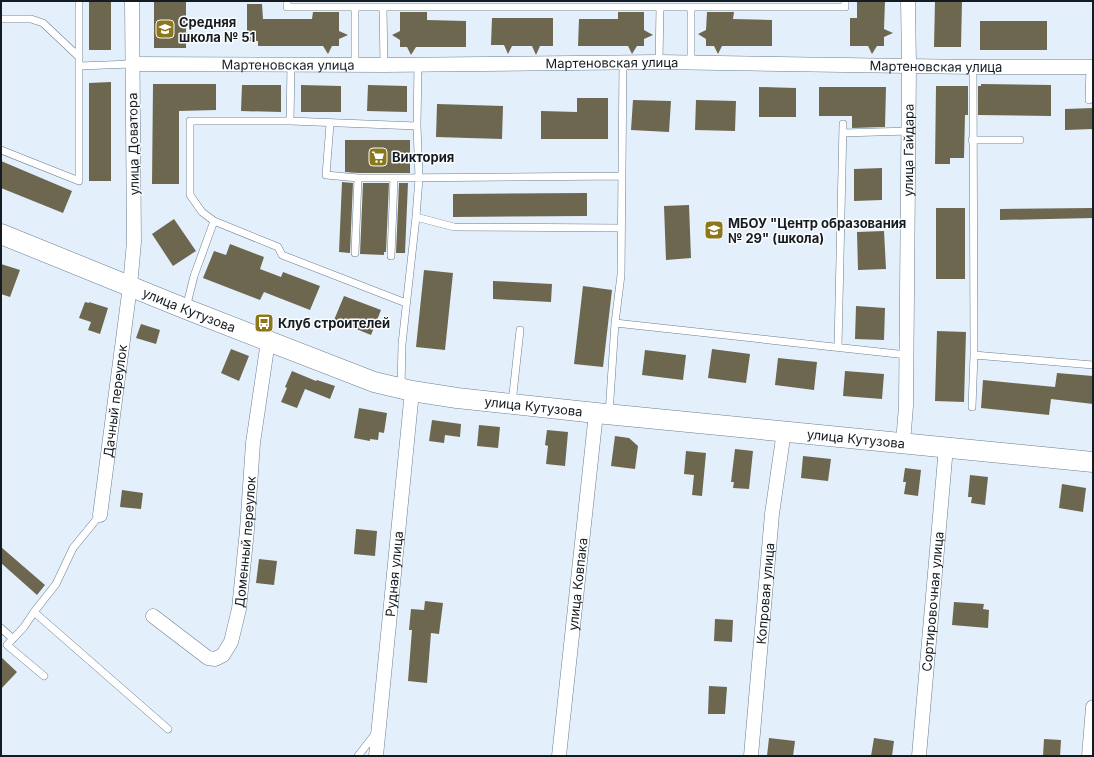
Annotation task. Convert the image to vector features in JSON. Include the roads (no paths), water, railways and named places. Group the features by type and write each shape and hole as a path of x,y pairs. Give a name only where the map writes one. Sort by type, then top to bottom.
{"main road":[{"name":"улица Кутузова","path":"1,234 186,309 374,382 407,390 457,398 1093,462"}],"street":[{"name":"улица Доватора","path":"130,286 134,242 132,1"},
{"name":"улица Гайдара","path":"903,443 906,406 907,355 909,131 908,1"},
{"name":"Мартеновская улица","path":"132,64 384,65 659,62 973,67 1091,67"},
{"name":"Дачный переулок","path":"100,515 130,286"},
{"name":"Доменный переулок","path":"153,616 208,658 215,659 223,655 231,642 239,609 247,530 253,443 268,341"},
{"name":"Рудная улица","path":"376,756 407,390"},
{"name":"улица Ковпака","path":"559,756 602,413"},
{"name":"Копровая улица","path":"751,756 772,514 784,431"},
{"name":"Сортировочная улица","path":"919,756 946,447"},
{"path":"1089,756 1093,707"}],"lane":[{"path":"1,150 79,181 78,1"},
{"path":"287,1 286,7 383,8 845,7 845,1"},
{"path":"355,7 355,65"},
{"path":"659,62 660,7"},
{"path":"691,7 691,63"},
{"path":"383,8 384,65"},
{"path":"1,20 32,19 43,23 79,57"},
{"path":"602,413 621,275 623,62"},
{"path":"79,66 132,64"},
{"path":"407,390 402,344 419,178 417,126 418,64"},
{"path":"290,121 291,65"},
{"path":"972,406 974,355 972,140 973,67"},
{"path":"1089,100 1091,67"},
{"path":"406,303 282,255 278,247 214,221 202,212 190,195 190,121 290,121 330,124 417,126"},
{"path":"330,124 326,175 358,178 621,176"},
{"path":"838,347 843,124"},
{"path":"843,133 909,131"},
{"path":"972,140 1020,140"},
{"path":"355,253 358,178"},
{"path":"391,256 394,178"},
{"path":"416,217 454,227 621,228"},
{"path":"186,309 194,276 214,221"},
{"path":"615,323 907,355"},
{"path":"512,403 520,330"},
{"path":"974,355 1093,365"},
{"path":"44,676 7,645 24,627 56,584 73,548 100,515"},
{"path":"34,612 168,729"},
{"path":"1,628 13,639"},
{"path":"358,756 379,730"}],"place":[{"name":"Средняя школа № 51","path":"165,29"},
{"name":"Виктория","path":"378,157"},
{"name":"МБОУ \"Центр образования № 29\" (школа)","path":"714,230"},
{"name":"Клуб строителей","path":"264,323"}]}
